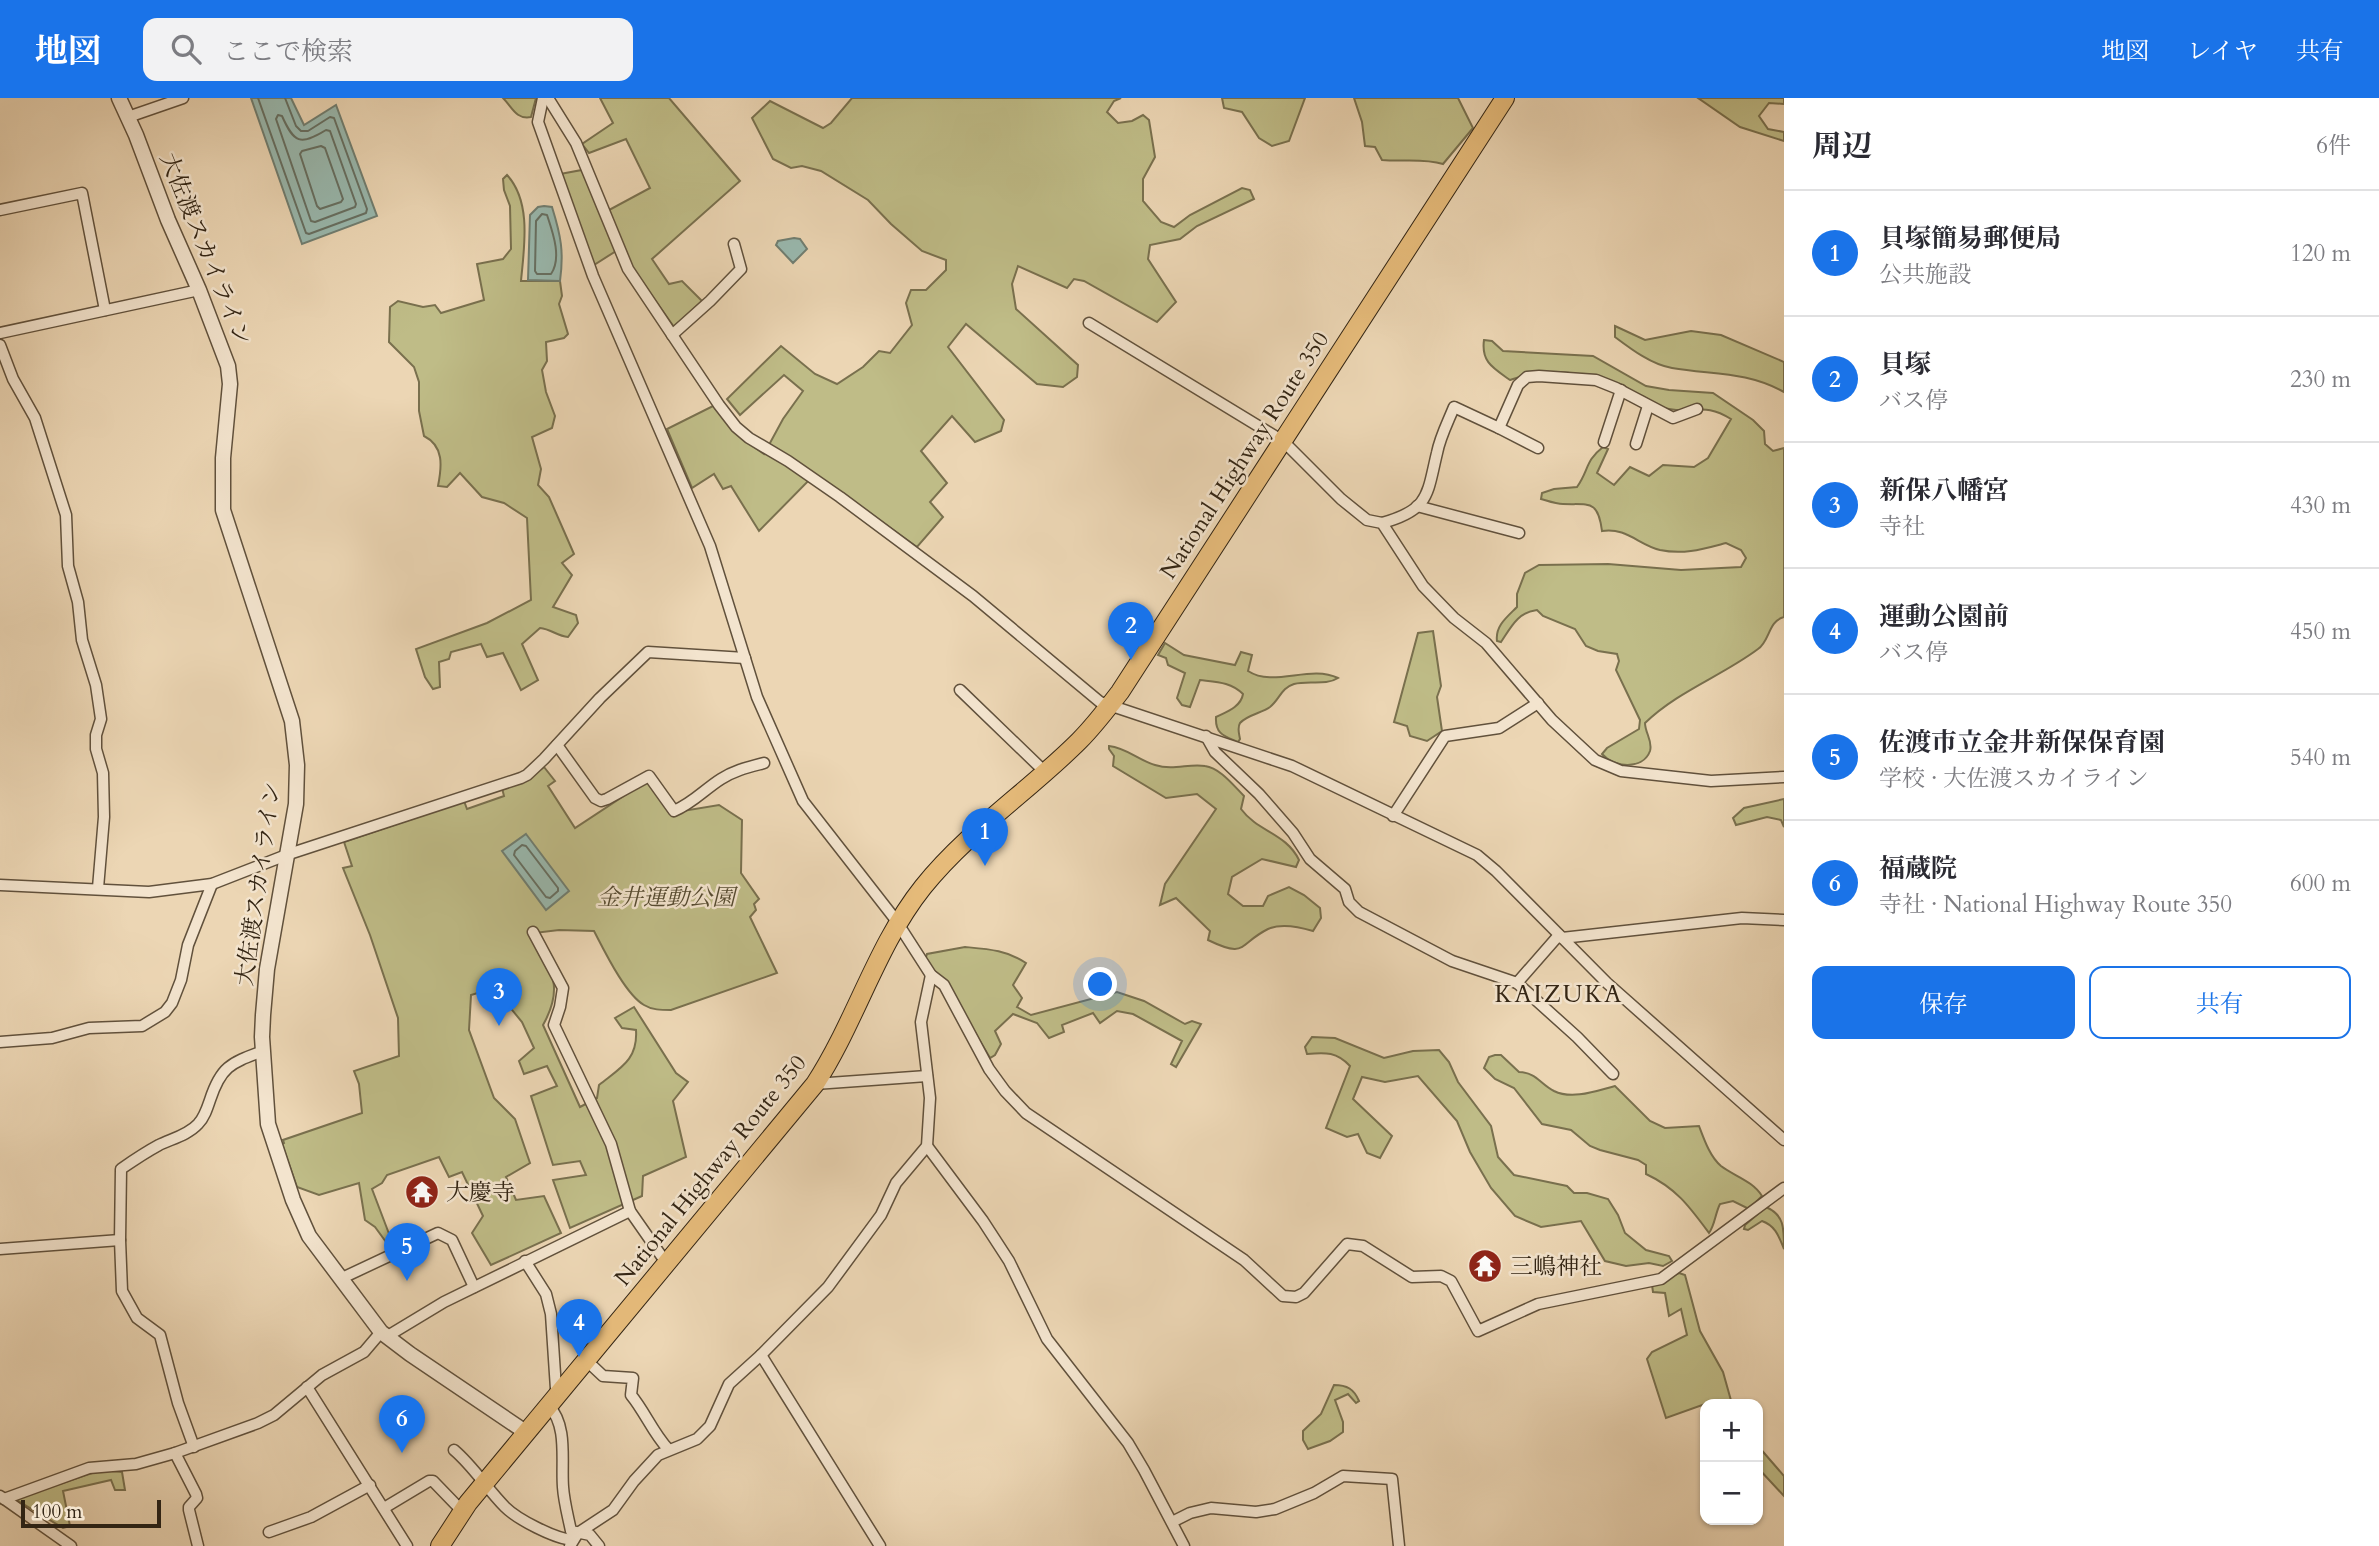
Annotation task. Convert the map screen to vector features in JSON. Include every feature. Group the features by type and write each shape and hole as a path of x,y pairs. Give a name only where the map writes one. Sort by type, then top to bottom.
{"highway":[{"name":"National Highway Route 350","path":"440,1546 462,1511 815,1084 897,925 920,890 943,864 1079,741 1109,707 1142,661 1505,98"}],"street":[{"name":"大佐渡スカイライン","path":"119,98 228,366 230,384 223,458 223,510 292,721 297,784 289,854 265,986 263,1051 268,1124 293,1200 309,1236 384,1335 527,1433"},
{"path":"128,117 183,98"},
{"path":"546,98 576,144 628,269 719,405 742,432 840,497 973,596 1082,688 1109,707 1206,736 1292,766 1477,855 1606,983 1784,1140"},
{"path":"546,98 538,122 593,276 710,546 757,697 803,801 897,925 931,975 944,985 989,1069 1026,1113 1244,1260 1283,1296 1296,1297 1304,1293 1347,1244 1355,1244 1363,1246 1412,1277 1441,1276 1451,1281 1478,1331 1538,1304 1661,1279 1784,1188"},
{"path":"0,210 82,193 105,310"},
{"path":"672,335 741,269 734,244"},
{"path":"0,332 199,290"},
{"path":"1089,323 1283,440 1341,499 1367,520 1382,523 1395,520 1417,506 1428,494 1437,452 1454,407 1538,448"},
{"path":"0,345 13,379 35,418 66,515 68,566 78,602 82,640 96,685 101,719 96,735 96,749 103,773 104,817 98,888"},
{"path":"1499,428 1517,385 1527,377 1561,376 1595,380 1621,390 1673,418 1697,409"},
{"path":"1604,442 1621,390"},
{"path":"1636,444 1648,406"},
{"path":"1417,506 1519,533"},
{"path":"1382,523 1423,586 1454,618 1486,643 1538,704 1595,760 1621,771 1711,781 1784,777"},
{"path":"0,885 149,892 212,884 289,854 527,775 600,698 649,652 745,658"},
{"path":"960,690 1045,772"},
{"path":"1394,816 1446,736 1499,728 1538,704"},
{"path":"1206,736 1214,752 1259,794 1293,833 1310,859 1345,889 1349,902 1359,912 1452,961 1517,983 1613,1074"},
{"path":"557,745 595,798 601,801 607,799 649,776 674,811 689,804 721,779 740,769 764,763"},
{"path":"0,1042 52,1038 89,1028 142,1026 165,1012 172,1003 181,980 188,946 212,884"},
{"path":"1517,983 1560,936 1742,918 1784,920"},
{"path":"533,932 563,988 554,1025 611,1144 630,1211 667,1264"},
{"path":"574,1540 613,1510 658,1455 697,1438 710,1426 729,1384 828,1287 881,1215 896,1183 928,1146 931,1119 921,1022 931,975"},
{"path":"194,1447 178,1403 160,1335 137,1318 122,1291 121,1169 192,1129 206,1112 216,1083 225,1069 233,1062 263,1051"},
{"path":"815,1084 927,1076"},
{"path":"928,1146 1009,1261 1047,1339 1128,1443 1184,1546"},
{"path":"2,1497 89,1468 136,1464 175,1453 266,1419 322,1375 364,1352 384,1335 525,1261 630,1211"},
{"path":"340,1279 438,1233 452,1240 474,1287"},
{"path":"0,1249 120,1240"},
{"path":"525,1261 546,1294 551,1314 556,1388 554,1400 561,1435 563,1490 574,1540"},
{"path":"761,1355 880,1546"},
{"path":"586,1360 603,1377 633,1378 631,1395 646,1413 656,1436 668,1449"},
{"path":"307,1387 407,1546"},
{"path":"454,1450 468,1462 506,1508 537,1527 566,1540 590,1535 599,1546"},
{"path":"175,1453 197,1498 188,1510 198,1546"},
{"path":"1171,1522 1211,1508 1256,1512 1275,1509 1314,1493 1343,1476 1392,1479 1399,1546"},
{"path":"384,1508 433,1481 462,1511"},
{"path":"268,1532 311,1517 370,1485"},
{"path":"2,1497 71,1546"}],"green space":[{"path":"503,98 536,98 531,117 518,115"},
{"path":"600,98 669,98 740,181 652,259 669,284 682,281 702,301 674,327 631,266 609,210 650,188 626,139 589,153 582,144 613,123"},
{"path":"852,98 1121,98 1114,101 1107,112 1118,123 1132,121 1143,115 1149,120 1155,157 1143,179 1143,201 1161,222 1174,227 1190,215 1242,188 1250,190 1254,199 1197,226 1180,239 1150,245 1148,259 1176,302 1157,322 1084,281 1074,279 1067,288 1018,266 1012,284 1016,309 1078,365 1077,377 1063,387 1037,384 966,324 948,347 1004,420 1001,431 975,442 952,416 921,451 947,483 930,502 943,517 917,547 815,474 759,531 731,486 723,489 714,474 692,488 667,429 713,406 743,439 764,454 783,419 803,391 784,375 740,415 727,399 781,346 815,374 837,384 863,367 879,351 890,353 912,325 906,303 911,290 926,290 946,270 946,260 922,251 868,200 821,171 802,166 791,168 773,159 752,118 770,101 823,128 831,123"},
{"path":"1222,98 1305,98 1289,141 1272,146 1259,138 1242,112 1224,108"},
{"path":"1354,98 1458,98 1473,128 1443,164 1382,160 1375,147 1365,146 1362,122"},
{"path":"1698,98 1784,98 1784,104 1769,103 1759,116 1768,129 1784,132 1784,141 1740,127"},
{"path":"582,170 616,251 594,265 560,174"},
{"path":"507,175 515,186 523,212 521,281 560,281 562,296 559,304 568,334 564,338 546,342 547,361 542,370 546,392 555,416 552,428 532,437 541,469 538,485 549,497 574,554 562,563 572,575 553,607 576,615 578,623 568,637 540,628 522,644 538,680 521,690 503,653 487,657 481,644 451,652 449,659 439,662 440,687 433,689 425,677 416,649 487,623 531,600 527,518 504,503 482,497 460,473 447,487 438,486 440,457 435,445 424,436 419,411 419,382 414,367 389,342 390,307 398,301 423,307 435,305 441,313 484,300 477,264 503,259 511,249 510,206 503,179"},
{"path":"1615,326 1645,340 1691,331 1721,335 1784,362 1784,392 1743,377 1657,364 1615,337"},
{"path":"1484,340 1492,341 1503,351 1593,356 1646,386 1713,393 1753,420 1764,431 1765,444 1773,451 1784,448 1784,617 1775,623 1758,649 1672,702 1645,723 1650,751 1635,764 1614,762 1602,754 1607,748 1639,729 1640,720 1616,670 1619,661 1617,654 1586,646 1575,629 1543,616 1537,610 1520,617 1501,642 1497,641 1498,631 1517,607 1517,594 1525,573 1539,565 1608,564 1681,570 1741,567 1746,558 1741,550 1726,543 1685,552 1660,550 1625,534 1611,530 1602,531 1598,513 1591,506 1541,499 1542,493 1554,489 1577,487 1590,461 1603,447 1608,449 1597,473 1614,485 1630,467 1649,476 1663,465 1694,467 1708,458 1731,419 1714,411 1665,408 1624,388 1576,374 1544,372 1510,380 1486,359"},
{"path":"1433,631 1441,686 1437,697 1442,731 1427,741 1410,736 1407,726 1394,722 1418,633"},
{"path":"1165,643 1184,655 1235,665 1241,652 1252,655 1248,671 1258,676 1281,677 1316,673 1338,678 1328,682 1290,686 1270,707 1240,723 1238,742 1219,731 1216,717 1236,706 1243,694 1229,685 1200,680 1190,707 1182,705 1177,698 1185,673 1168,665 1166,658 1158,655"},
{"path":"1109,746 1155,765 1211,767 1226,778 1244,796 1241,809 1248,817 1287,844 1299,860 1296,867 1262,859 1232,877 1228,894 1243,906 1263,906 1268,896 1289,887 1320,908 1321,918 1313,931 1290,926 1273,927 1241,947 1230,948 1208,940 1210,931 1176,898 1160,905 1165,884 1216,809 1197,794 1166,798 1113,766 1114,756"},
{"name":"金井運動公園","path":"544,767 555,781 548,786 575,828 645,782 650,782 671,813 719,805 742,820 741,873 759,899 754,904 756,910 750,917 777,973 671,1010 650,1008 630,991 594,931 559,930 534,933 553,978 553,999 543,1025 580,1107 597,1098 599,1085 631,1056 636,1030 622,1028 615,1018 634,1007 676,1073 688,1082 673,1101 686,1157 643,1176 642,1196 570,1228 553,1180 586,1175 580,1161 553,1165 531,1096 557,1086 547,1066 524,1074 519,1061 534,1048 522,1022 494,988 471,995 469,1030 494,1098 515,1119 530,1163 506,1177 516,1200 544,1196 561,1233 491,1265 472,1233 483,1216 462,1172 449,1177 439,1157 387,1175 382,1183 372,1189 391,1239 386,1242 375,1227 365,1220 359,1183 319,1195 297,1187 282,1144 283,1140 362,1113 359,1084 354,1071 399,1056 398,1018 370,935 343,868 352,866 344,842 464,801 467,809 504,796 502,788 529,778"},
{"path":"1784,799 1784,827 1781,820 1767,817 1736,825 1733,818 1744,808"},
{"path":"965,947 1004,953 1026,963 1013,985 1022,998 1017,1007 1031,1015 1117,992 1144,1001 1185,1024 1192,1021 1201,1024 1176,1067 1171,1064 1182,1041 1133,1014 1117,1011 1100,1023 1093,1013 1062,1025 1064,1032 1049,1038 1037,1023 1013,1014 995,1031 1001,1044 990,1058 960,1007 925,960 927,954"},
{"path":"1312,1037 1335,1038 1384,1058 1413,1051 1439,1050 1449,1062 1458,1082 1491,1126 1498,1157 1514,1175 1567,1186 1574,1193 1587,1193 1608,1199 1625,1233 1646,1250 1669,1256 1672,1261 1663,1266 1649,1263 1626,1266 1605,1261 1581,1221 1541,1227 1515,1216 1491,1188 1470,1152 1457,1121 1418,1076 1385,1082 1362,1077 1353,1099 1392,1136 1380,1158 1367,1153 1358,1134 1347,1137 1326,1128 1350,1066 1331,1054 1307,1054 1305,1047"},
{"path":"1501,1055 1519,1072 1534,1076 1561,1094 1584,1094 1615,1086 1650,1121 1665,1128 1699,1126 1717,1162 1754,1186 1762,1196 1749,1209 1733,1201 1720,1204 1709,1233 1681,1199 1666,1185 1646,1174 1646,1165 1638,1160 1590,1146 1571,1130 1542,1124 1514,1088 1495,1079 1484,1068 1489,1057"},
{"path":"1766,1207 1780,1218 1784,1249 1776,1232 1767,1223 1762,1221 1748,1230 1744,1229 1745,1225"},
{"path":"1679,1273 1685,1275 1700,1331 1723,1372 1731,1399 1700,1399 1700,1406 1666,1418 1647,1359 1652,1352 1687,1335 1681,1309 1669,1316 1665,1293 1653,1292 1652,1285"},
{"path":"1334,1385 1349,1388 1359,1401 1356,1403 1348,1394 1335,1400 1343,1422 1343,1432 1330,1441 1308,1449 1303,1440 1303,1431 1321,1414"},
{"path":"1763,1452 1784,1476 1784,1496 1763,1473"},
{"path":"101,1470 122,1472 125,1490 115,1490 111,1480 63,1491 70,1526 63,1528 15,1499"}],"water":[{"path":"251,98 291,98 304,125 336,105 377,216 302,244"},
{"path":"538,207 552,207 560,236 560,281 528,280 530,215"},
{"path":"800,239 807,249 793,263 776,245 778,241"},
{"path":"526,834 569,891 546,910 502,851"}],"place":[{"name":"貝塚","path":"1131,660"},
{"name":"貝塚簡易郵便局","path":"985,866"},
{"name":"新保八幡宮","path":"499,1026"},
{"name":"大慶寺","path":"422,1192"},
{"name":"三嶋神社","path":"1485,1266"},
{"name":"佐渡市立金井新保保育園","path":"407,1281"},
{"name":"運動公園前","path":"579,1357"},
{"name":"福蔵院","path":"402,1453"}],"district":[{"name":"KAIZUKA","path":"1559,994"}]}
